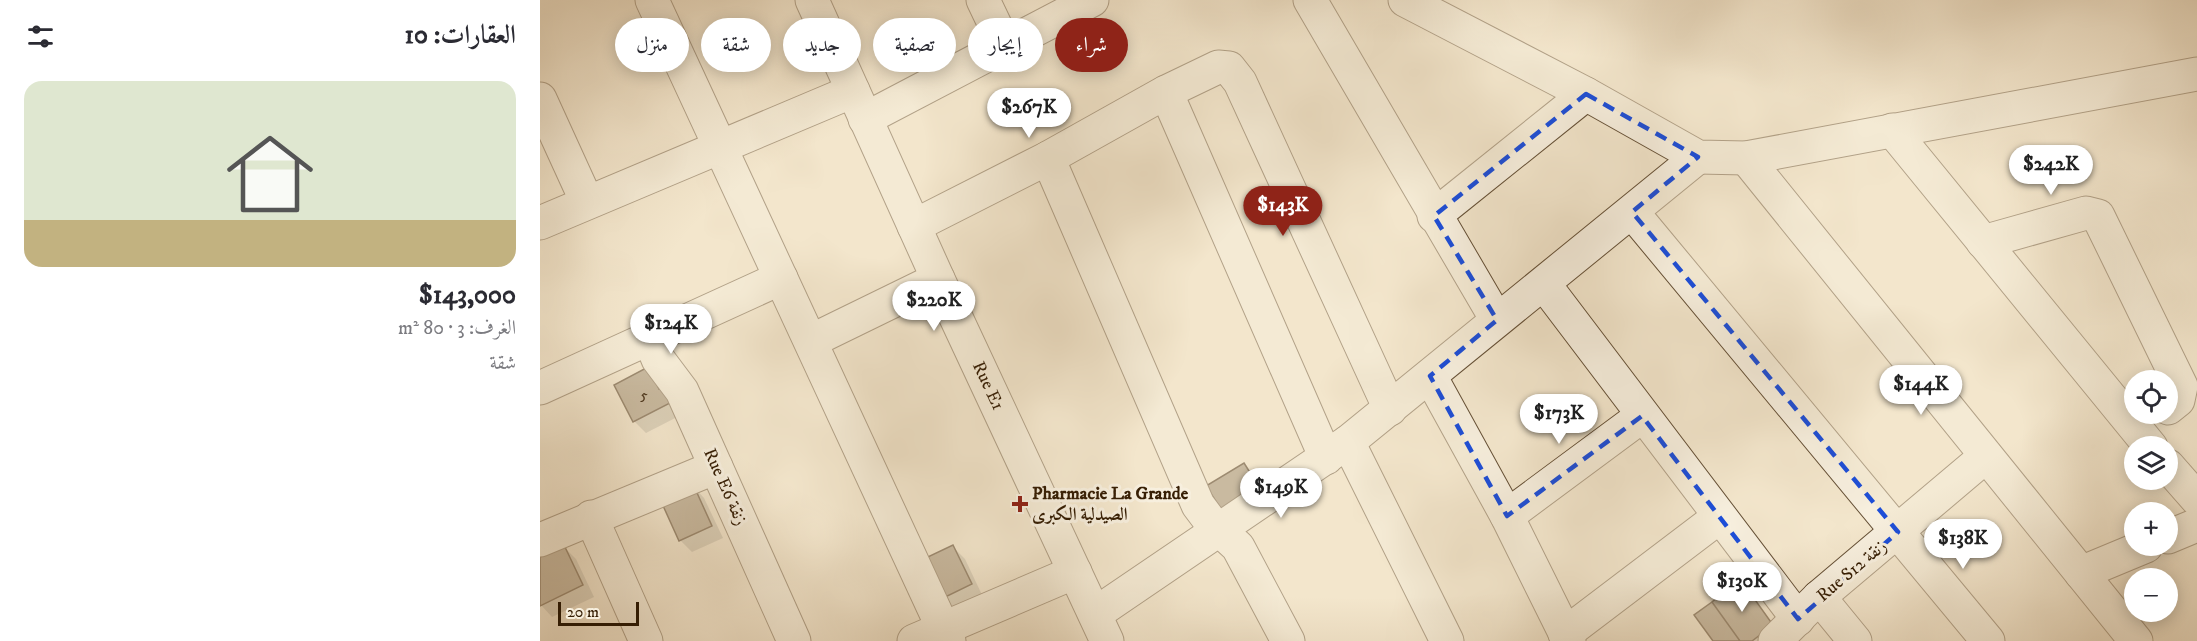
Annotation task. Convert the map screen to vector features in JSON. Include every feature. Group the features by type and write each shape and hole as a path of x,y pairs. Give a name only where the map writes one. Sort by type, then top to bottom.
{"street":[{"path":"652,0 811,341 935,637 1075,572"},
{"name":"Rue E1","path":"812,0 938,279 1101,627"},
{"path":"982,0 991,18"},
{"path":"1043,26 1092,0"},
{"path":"1310,0 1434,216 1497,320"},
{"path":"1405,0 1586,94 1698,157 1746,158 1892,130 2193,83"},
{"path":"540,223 720,147 859,105 968,61"},
{"path":"914,226 1048,158 1166,93 1218,67 1229,68 1236,74 1389,409"},
{"path":"1166,93 1337,450 1447,641"},
{"path":"1434,216 1586,94"},
{"path":"540,99 586,202"},
{"path":"1892,130 1983,242 2148,430"},
{"path":"1101,627 1220,529 1337,450 1698,157"},
{"path":"1048,158 1198,506 1238,547 1288,641"},
{"path":"1746,158 2136,641"},
{"path":"1632,212 1988,641"},
{"path":"1983,242 2086,213 2098,216 2173,370"},
{"path":"540,388 782,278"},
{"path":"811,341 938,279"},
{"path":"1544,284 1719,517 1809,608 1855,641"},
{"name":"Rue E6 زنقة","path":"649,337 658,358 682,391 794,641"},
{"path":"1430,376 1507,516 1567,637 1719,517"},
{"path":"2178,380 2181,386 2178,400"},
{"path":"1507,516 1642,416"},
{"name":"Rue S12 زنقة","path":"1775,641 1809,608 1986,456"},
{"path":"540,540 716,467"},
{"path":"2178,477 2197,499"},
{"path":"591,517 646,641"},
{"path":"2178,533 2197,525"},
{"path":"2080,573 2124,555"}],"highlighted area":[{"path":"1586,94 1698,157 1632,212 1898,532 1798,619 1642,416 1507,516 1430,376 1497,320 1434,216"}],"building":[{"path":"648,367 659,389 664,386 672,402 633,422 614,385"},
{"path":"1244,463 1261,490 1224,514 1206,486"},
{"path":"693,484 712,526 679,541 660,499"},
{"path":"564,545 583,585 540,606 540,557"},
{"path":"953,545 972,584 933,603 915,563"},
{"path":"1741,580 1773,625 1752,641 1740,641 1712,602"},
{"path":"1712,602 1740,641 1713,641 1694,615"}],"place":[{"name":"Pharmacie La Grande الصيدلية الكبرى","path":"1020,504"}]}
